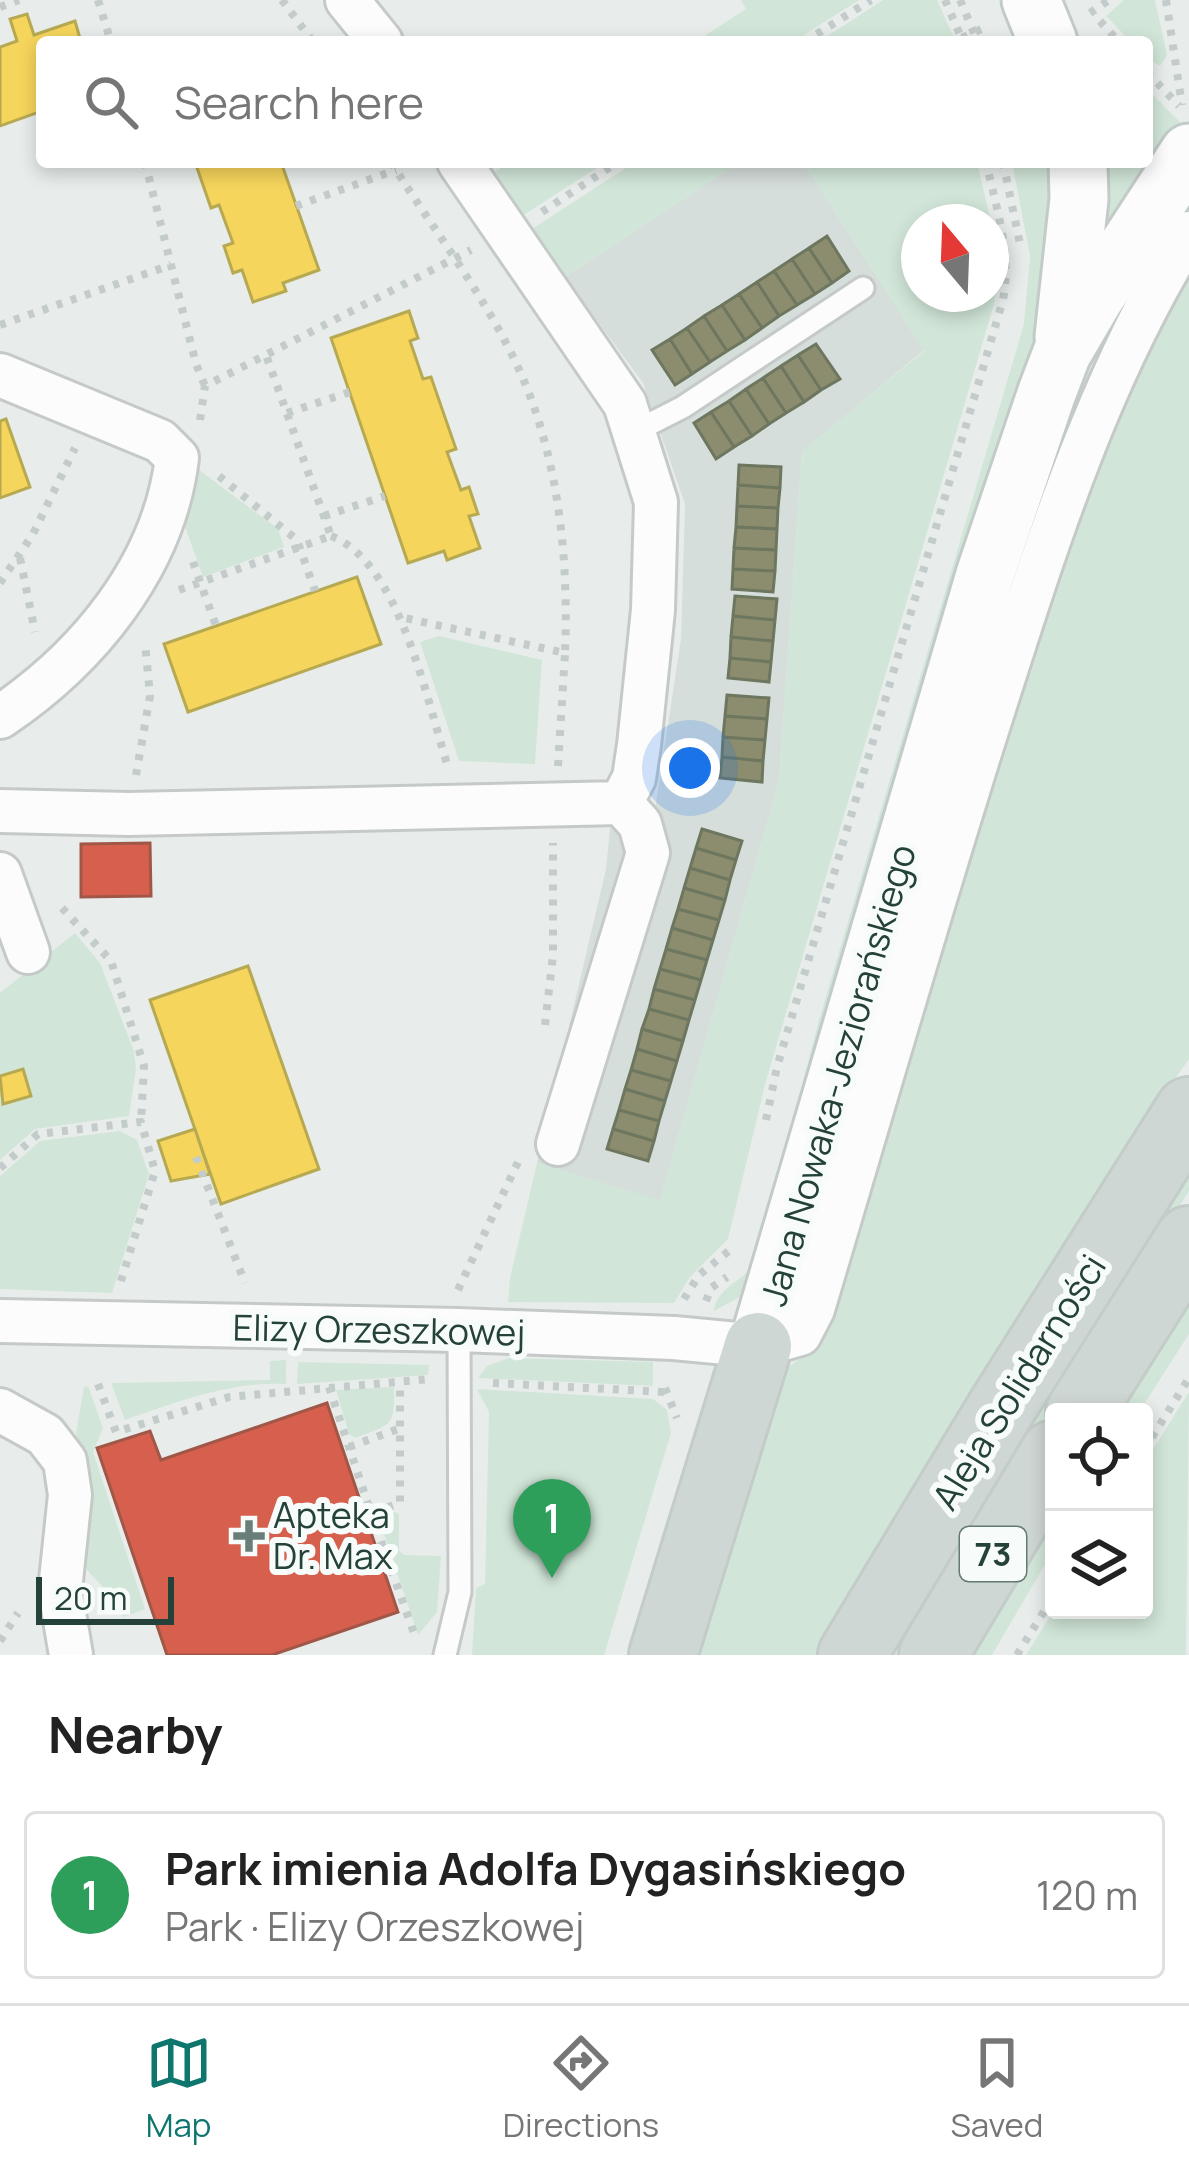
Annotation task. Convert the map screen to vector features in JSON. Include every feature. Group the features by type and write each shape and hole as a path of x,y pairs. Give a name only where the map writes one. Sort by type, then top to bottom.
{"main road":[{"name":"Aleja Solidarności","path":"852,1655 1189,1111"},
{"name":"Aleja Solidarności","path":"1086,1403 1189,1240"},
{"path":"663,1655 758,1346"},
{"name":"Aleja Solidarności","path":"933,1655 1045,1469"}],"street":[{"path":"347,0 376,36"},
{"path":"1011,12 1074,32"},
{"name":"Jana Nowaka-Jeziorańskiego","path":"758,1346 985,575 1062,353 1187,126"},
{"path":"463,168 625,404 656,502 653,610 634,778 621,803"},
{"path":"1062,353 1078,168"},
{"name":"Jana Nowaka-Jeziorańskiego","path":"758,1346 800,1334 813,1309 949,848 1075,467 1134,328 1189,233"},
{"path":"0,375 186,452 128,606 63,671 0,717"},
{"path":"0,811 129,814 621,803"},
{"path":"541,1147 648,853 643,830 621,803"},
{"path":"0,874 28,952"},
{"name":"Elizy Orzeszkowej","path":"0,1321 455,1318 758,1346"},
{"path":"0,1410 45,1435 65,1461 70,1495 57,1651"}],"lane":[{"path":"634,432 683,407 863,288"},
{"path":"445,1655 460,1592 455,1318"}],"path":[{"path":"0,7 19,0"},
{"path":"98,0 109,36"},
{"path":"282,0 309,36"},
{"path":"814,36 871,0"},
{"path":"945,0 961,36"},
{"path":"960,0 976,36"},
{"path":"1166,0 1187,126"},
{"path":"977,36 1011,12"},
{"path":"1153,80 1187,126"},
{"path":"147,168 206,386 186,452 279,524 300,548 315,591"},
{"path":"296,206 388,168"},
{"path":"394,168 511,354 542,432 556,497 566,603 558,768"},
{"path":"206,386 507,232 608,168"},
{"path":"764,1134 777,1066 1003,301 1007,280 1004,248 987,168"},
{"path":"0,325 171,265"},
{"path":"266,355 331,536"},
{"path":"287,413 350,392"},
{"path":"0,583 19,557 74,450 87,412"},
{"path":"324,516 385,496"},
{"path":"129,814 150,696 128,606 331,536 342,540 385,583 400,616 461,808"},
{"path":"19,557 46,684"},
{"path":"200,583 216,626"},
{"path":"400,616 565,653"},
{"path":"428,623 433,638"},
{"path":"543,1043 553,955 554,829"},
{"path":"55,892 63,912 111,962 143,1066 141,1122 155,1171 116,1297"},
{"path":"0,1168 38,1134 141,1122"},
{"path":"455,1318 541,1147"},
{"path":"196,1157 250,1299"},
{"path":"681,1312 699,1275 734,1246"},
{"path":"1153,1436 1189,1378"},
{"path":"98,1384 116,1432 229,1397 433,1379"},
{"path":"371,1513 400,1503 400,1382"},
{"path":"480,1382 664,1391"},
{"path":"328,1387 422,1655"},
{"path":"349,1447 399,1429"},
{"path":"1017,1655 1045,1609"}],"shaded area":[{"path":"731,168 807,168 924,350 802,452 779,781 660,1201 537,1163 606,869 610,828 655,810 681,639 685,504 643,383 565,277"}],"green space":[{"path":"741,0 859,0 802,36 704,36 746,9"},
{"path":"883,0 937,0 953,36 827,36"},
{"path":"1124,0 1155,0 1167,55 1160,66 1153,62 1153,36 1125,36 1106,16"},
{"path":"1153,95 1185,127 1100,261 1095,168 1153,168"},
{"path":"501,168 597,168 522,216 495,172"},
{"path":"626,168 731,168 565,277 532,229"},
{"path":"807,168 978,168 987,204 901,204 901,312 992,312 765,1085 728,1239 690,1277 674,1303 508,1302 537,1163 660,1200 779,781 802,451 924,351"},
{"path":"1013,168 1059,168 1048,296 1028,376 747,1293 714,1311 721,1295 757,1259 819,1020 1024,324 1030,256"},
{"path":"1189,262 1189,1059 1141,1127 819,1655 682,1655 772,1376 813,1345 1090,468"},
{"path":"198,469 278,529 284,547 203,577 179,510"},
{"path":"439,636 542,660 535,764 459,761 420,642"},
{"path":"75,933 100,963 134,1051 129,1116 35,1129 0,1160 0,993"},
{"path":"120,1131 137,1140 149,1174 112,1293 0,1289 0,1176 40,1141"},
{"path":"1189,1166 1189,1191 1053,1403 1045,1403 1045,1416 901,1655 888,1655"},
{"path":"1189,1287 1189,1334 1145,1403 1116,1403"},
{"path":"509,1358 653,1362 653,1386 478,1378 487,1366"},
{"path":"286,1360 286,1384 225,1389 125,1420 111,1383 270,1380 270,1361"},
{"path":"298,1362 429,1365 428,1375 297,1384"},
{"path":"88,1386 103,1428 93,1452 145,1609 123,1617 119,1604 87,1570 82,1556 84,1475 76,1433 84,1387"},
{"path":"394,1387 389,1422 355,1438 349,1434 336,1390"},
{"path":"477,1389 653,1399 667,1410 671,1433 604,1655 472,1655 476,1588 485,1584 489,1412"},
{"path":"1189,1392 1186,1655 1026,1655 1048,1619 1153,1619 1153,1450"},
{"path":"391,1511 399,1514 399,1550 404,1555 441,1556 437,1612 418,1635 378,1516"},
{"path":"1045,1517 1045,1564 992,1655 960,1655"}],"building: Homes":[{"path":"27,14 34,35 75,21 79,36 36,36 36,113 0,126 0,47 17,41 10,19"},
{"path":"197,168 283,168 319,270 283,283 286,291 253,302 242,270 233,273 224,246 233,243 219,205 211,208"},
{"path":"409,311 418,338 410,341 423,379 431,377 456,449 447,452 461,490 469,487 478,514 469,516 480,548 447,560 444,551 408,563 331,338"},
{"path":"6,419 30,487 0,498 0,421"},
{"path":"357,577 381,644 188,712 164,644"},
{"path":"248,966 319,1169 221,1204 150,1000"},
{"path":"23,1069 31,1096 3,1104 0,1076"},
{"path":"195,1129 210,1174 171,1181 158,1141"}],"building: Shops":[{"path":"150,843 151,896 81,897 81,844"},
{"name":"Apteka Dr. Max","path":"327,1403 398,1612 272,1655 167,1655 97,1448 150,1431 161,1460"}],"building: Industry":[{"path":"827,236 849,271 832,283 809,248"},
{"path":"809,248 832,283 815,294 792,259"},
{"path":"792,259 815,294 797,305 774,271"},
{"path":"774,271 797,305 779,316 757,282"},
{"path":"757,282 779,316 762,328 739,294"},
{"path":"739,294 762,328 745,340 722,305"},
{"path":"722,305 745,340 727,351 704,316"},
{"path":"704,316 727,351 710,362 687,328"},
{"path":"687,328 710,362 692,374 670,339"},
{"path":"670,339 692,374 675,385 652,350"},
{"path":"816,344 840,379 821,390 798,355"},
{"path":"798,355 821,390 804,402 781,366"},
{"path":"781,366 804,402 786,413 763,378"},
{"path":"763,378 786,413 769,424 746,389"},
{"path":"746,389 769,424 752,436 729,401"},
{"path":"729,401 752,436 734,447 711,412"},
{"path":"711,412 734,447 716,459 694,423"},
{"path":"739,465 781,467 780,488 738,485"},
{"path":"738,485 780,488 778,508 737,506"},
{"path":"737,506 778,508 777,529 736,527"},
{"path":"736,527 777,529 776,550 734,548"},
{"path":"734,548 776,550 775,571 733,569"},
{"path":"733,569 775,571 773,592 732,589"},
{"path":"735,596 777,599 775,620 733,616"},
{"path":"733,616 775,620 773,641 731,637"},
{"path":"731,637 773,641 771,662 730,658"},
{"path":"730,658 771,662 769,682 728,678"},
{"path":"727,695 769,698 767,719 725,716"},
{"path":"725,716 767,719 765,740 723,737"},
{"path":"723,737 765,740 763,761 722,757"},
{"path":"722,757 763,761 762,782 720,778"},
{"path":"702,829 742,841 736,860 696,848"},
{"path":"696,848 736,860 730,880 690,868"},
{"path":"690,868 730,880 725,900 684,888"},
{"path":"684,888 725,900 719,920 678,909"},
{"path":"678,909 719,920 713,940 672,928"},
{"path":"672,928 713,940 707,960 666,949"},
{"path":"666,949 707,960 701,980 660,969"},
{"path":"660,969 701,980 695,1000 654,989"},
{"path":"654,989 695,1000 689,1020 649,1009"},
{"path":"649,1009 689,1020 683,1041 642,1029"},
{"path":"642,1029 683,1041 677,1061 637,1049"},
{"path":"637,1049 677,1061 671,1081 631,1070"},
{"path":"631,1070 671,1081 665,1101 625,1089"},
{"path":"625,1089 665,1101 659,1121 619,1110"},
{"path":"619,1110 659,1121 654,1141 613,1129"},
{"path":"613,1129 654,1141 648,1161 607,1149"}],"place":[{"name":"Apteka Dr. Max","path":"249,1536"},
{"name":"Park imienia Adolfa Dygasińskiego","path":"552,1578"}]}
